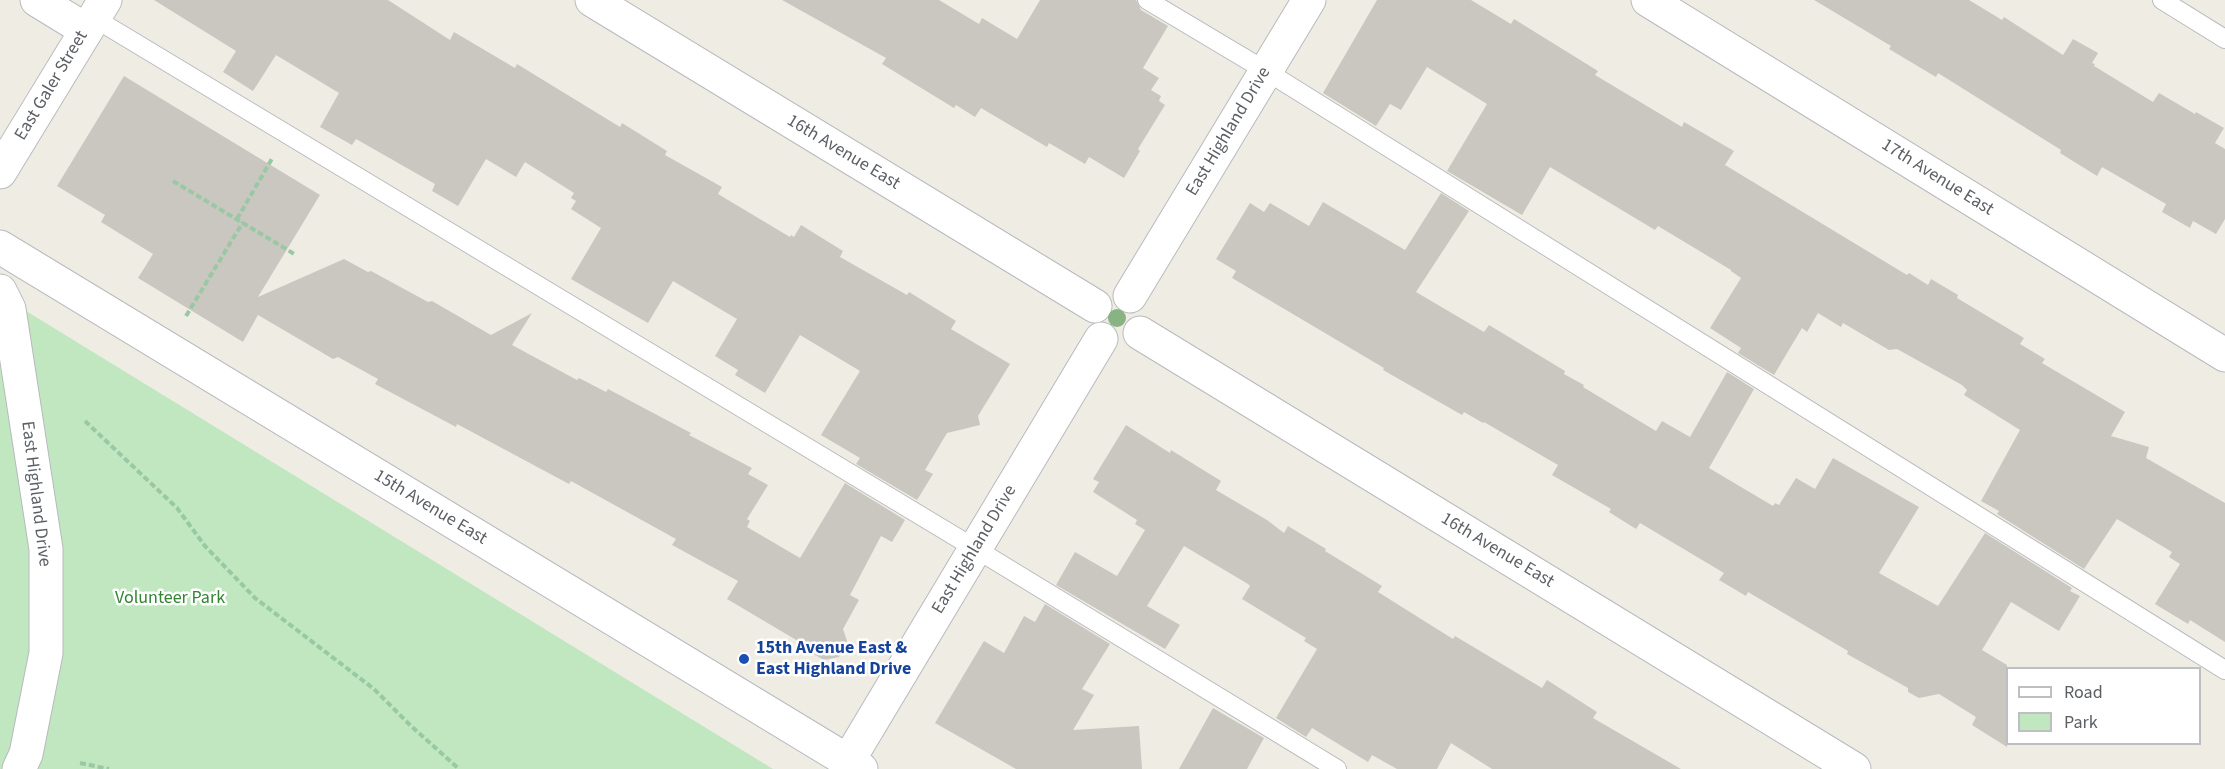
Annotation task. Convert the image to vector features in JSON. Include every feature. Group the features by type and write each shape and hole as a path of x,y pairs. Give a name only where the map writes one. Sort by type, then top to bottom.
{"street":[{"path":"37,0 95,16"},
{"name":"16th Avenue East","path":"592,0 1095,306"},
{"name":"East Highland Drive","path":"1130,296 1309,0"},
{"name":"17th Avenue East","path":"1648,0 2225,355"},
{"name":"East Galer Street","path":"0,172 95,16"},
{"name":"15th Avenue East","path":"0,246 854,765"},
{"name":"East Highland Drive","path":"0,291 9,309 46,549 46,653 26,754 19,769"},
{"path":"1118,292 1130,296 1140,304 1144,312 1140,333 1130,342 1121,345 1101,339 1093,328 1091,320 1095,306 1102,297 1110,293 1118,292"},
{"name":"16th Avenue East","path":"1140,333 1854,769"},
{"name":"East Highland Drive","path":"854,765 976,549 1101,339"}],"lane":[{"path":"1147,0 1266,71 2225,670"},
{"path":"2162,0 2225,39"},
{"path":"95,16 1337,769"}],"path":[{"path":"237,219 259,180"},
{"path":"173,181 296,255"},
{"path":"186,316 243,222"},
{"path":"85,421 177,508 205,546 255,598 374,689 459,769"},
{"path":"80,763 109,769"}],"green space":[{"name":"Volunteer Park","path":"0,295 773,769 0,769"}],"building":[{"path":"154,0 388,0 450,40 454,32 515,68 517,64 620,127 622,123 667,151 665,155 722,187 718,194 790,237 791,235 794,237 801,225 843,251 840,257 907,295 909,292 956,321 951,329 1010,364 978,416 980,425 947,433 925,470 933,474 917,500 856,464 860,458 821,435 860,371 800,335 765,393 735,375 738,370 715,356 737,319 673,281 648,323 571,279 601,228 571,209 576,201 571,198 574,193 525,162 516,177 486,159 458,206 432,191 435,184 356,139 352,145 320,127 339,93 276,55 253,91 223,72 236,51"},
{"path":"782,0 939,0 979,24 982,18 1017,39 1040,0 1136,0 1141,10 1168,26 1143,68 1159,78 1151,90 1161,96 1159,101 1165,105 1138,149 1140,151 1124,178 1089,157 1085,164 1049,143 1047,147 981,108 975,117 956,105 954,108 882,64 886,58"},
{"path":"1377,0 1471,0 1511,24 1514,19 1598,71 1595,75 1682,127 1684,122 1734,151 1725,165 1907,275 1909,273 1928,285 1931,279 1958,295 1957,298 2024,338 2020,344 2045,359 2042,363 2125,412 2111,436 2149,447 2146,458 2225,503 2225,642 2190,620 2188,624 2155,604 2180,564 2169,557 2172,552 2117,519 2084,569 1997,514 1999,511 1981,501 2020,430 1964,395 1967,390 1962,385 1897,349 1889,350 1843,323 1841,327 1818,313 1807,332 1802,328 1774,375 1738,353 1741,348 1710,328 1741,278 1731,270 1658,226 1655,230 1550,167 1522,215 1447,171 1487,104 1427,67 1401,110 1390,104 1376,126 1323,93"},
{"path":"1814,0 1969,0 2002,20 2004,17 2063,55 2073,39 2098,53 2092,63 2095,64 2094,66 2153,102 2159,93 2224,128 2215,143 2225,149 2225,219 2216,234 2193,221 2190,228 2162,212 2166,204 2102,167 2097,176 2060,153 2061,150 1938,73 1936,77 1889,49 1891,46"},
{"path":"124,76 320,195 258,297 344,259 428,302 432,301 491,335 532,313 512,345 577,380 579,378 606,392 608,389 752,468 748,474 768,485 747,519 750,521 747,527 800,558 845,483 905,520 892,542 881,536 850,595 859,600 843,629 847,641 839,657 824,660 801,647 803,644 727,599 738,581 672,545 676,539 571,481 569,484 457,424 456,427 375,384 378,379 338,357 333,359 258,315 243,342 138,278 153,254 101,222 105,215 57,186"},
{"path":"1441,193 1469,211 1416,292 1484,332 1489,325 1565,371 1564,374 1584,385 1583,387 1656,431 1662,421 1690,437 1727,372 1754,389 1709,468 1773,506 1775,503 1779,505 1796,478 1815,489 1833,458 1919,507 1879,573 1938,606 1985,533 2072,588 2070,591 2080,596 2059,631 2011,602 1982,650 2007,665 2007,747 1972,725 1976,717 1939,694 1919,698 1908,692 1908,688 1847,654 1848,651 1748,592 1746,596 1719,580 1724,573 1640,523 1636,529 1609,512 1611,509 1552,475 1558,465 1484,422 1464,412 1462,415 1383,370 1384,368 1232,278 1236,271 1216,259 1250,203 1264,212 1270,203 1309,226 1323,202 1405,250"},
{"path":"1126,425 1221,481 1216,490 1267,520 1284,533 1288,526 1326,549 1325,551 1382,586 1378,592 1453,639 1455,636 1542,688 1547,680 1597,712 1593,718 1681,769 1492,769 1451,743 1437,769 1397,769 1372,755 1368,762 1312,728 1306,737 1276,718 1317,649 1304,641 1306,638 1242,599 1250,586 1248,584 1184,546 1147,606 1180,625 1165,649 1056,585 1075,552 1117,576 1145,530 1135,524 1137,520 1093,492 1099,482 1093,479"},
{"path":"1045,604 1110,644 1082,689 1094,695 1073,730 1139,726 1142,769 1016,769 935,723 984,641 1004,653 1024,616 1035,622"},
{"path":"1213,708 1264,738 1247,769 1179,769"}],"place":[{"name":"15th Avenue East & East Highland Drive","path":"744,659"}]}
